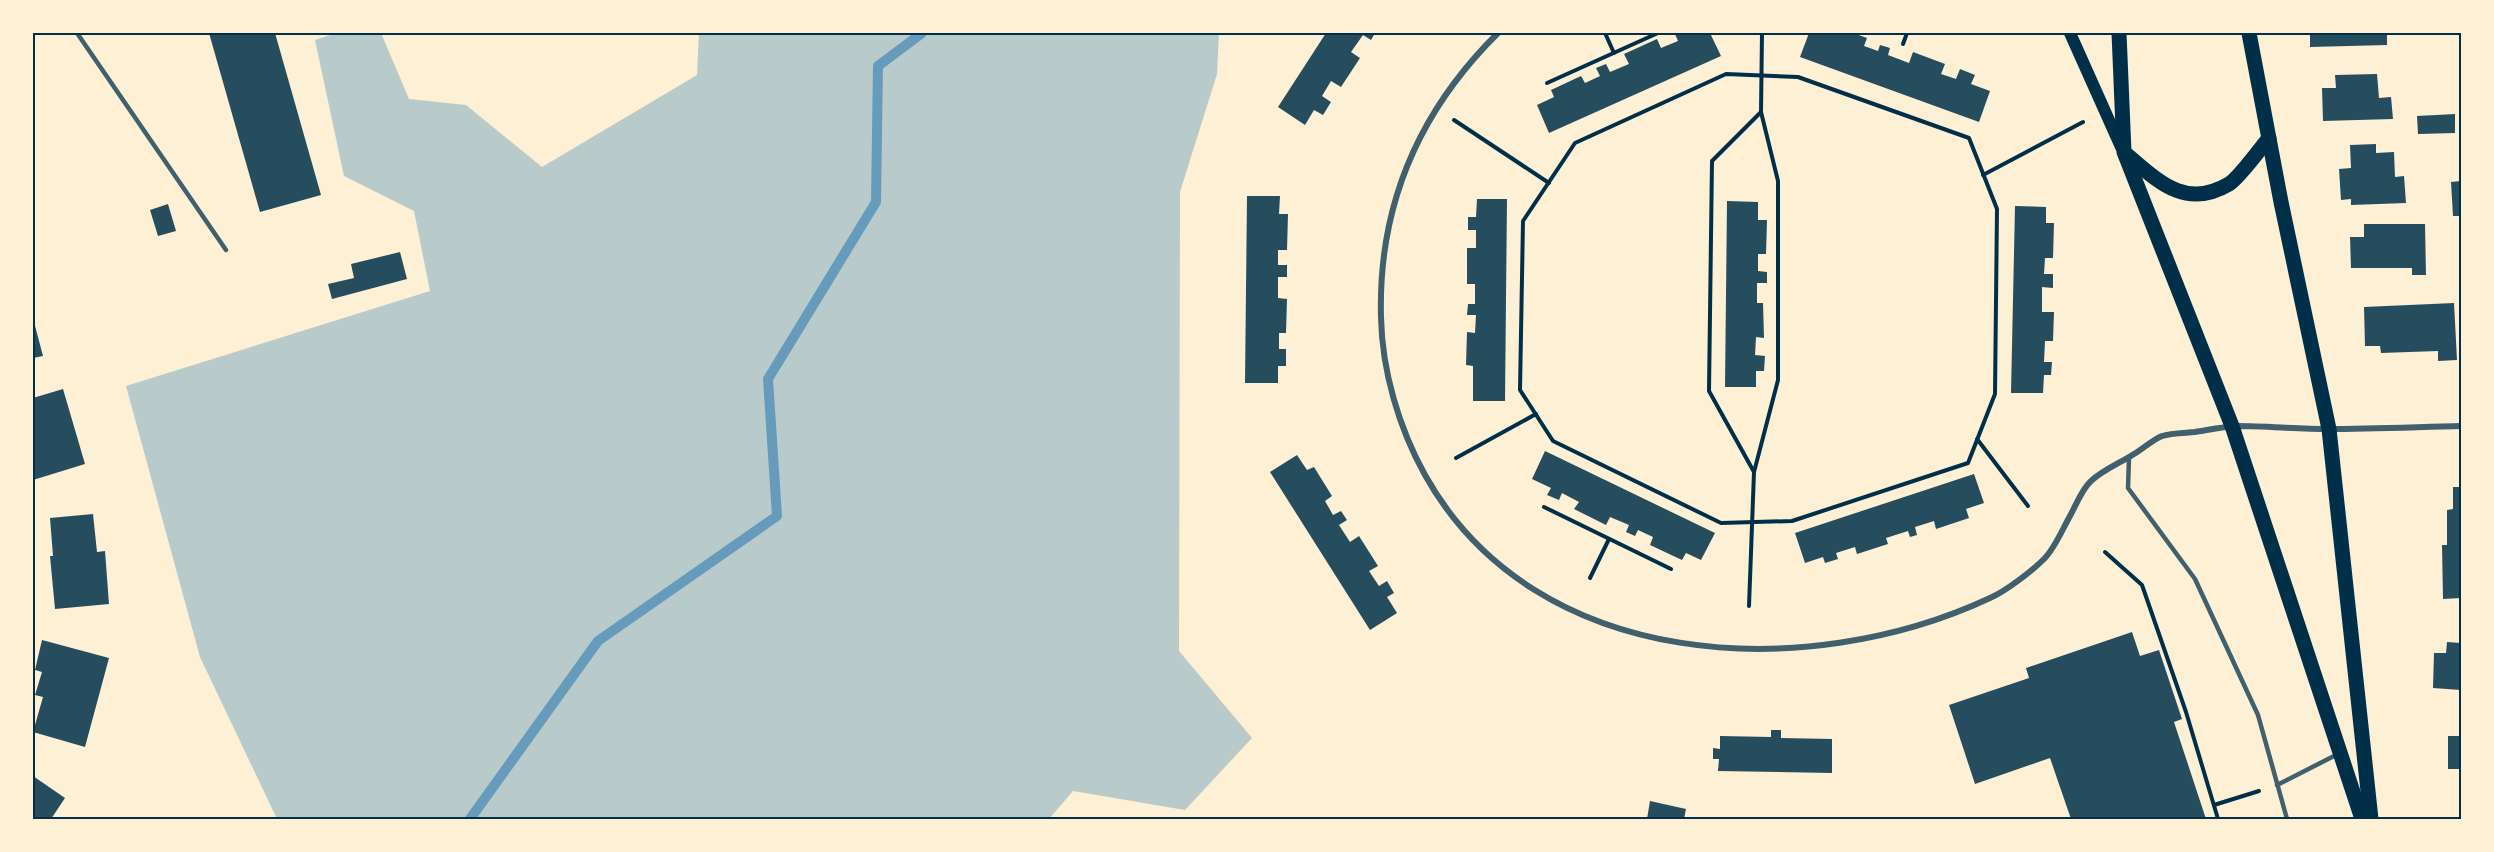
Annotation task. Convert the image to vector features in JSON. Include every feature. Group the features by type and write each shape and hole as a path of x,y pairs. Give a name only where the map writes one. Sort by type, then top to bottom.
{"main road":[{"path":"2070,33 2124,152 2232,426 2362,819"},
{"path":"2119,33 2124,152 2163,186 2195,196 2230,184 2269,138"},
{"path":"2249,33 2280,202 2329,429 2371,819"}],"street":[{"path":"1498,33 1474,56 1436,108 1418,138 1398,186 1385,237 1380,288 1381,324 1392,394 1417,460 1434,490 1457,522 1484,550 1514,575 1551,599 1591,618 1633,633 1680,644 1730,649 1821,646 1936,621 1995,596 2046,558 2089,482 2163,436 2232,426 2329,429 2461,426"}],"lane":[{"path":"77,33 226,250"},
{"path":"2129,457 2128,488 2195,579 2258,715 2287,819"},
{"path":"2277,785 2341,753"}],"path":[{"path":"1605,33 1614,53"},
{"path":"1547,83 1658,33"},
{"path":"1749,606 1754,472 1778,380 1778,181 1761,112 1762,33"},
{"path":"1904,44 1907,33"},
{"path":"1726,74 1798,77 1969,138 1983,175 1996,208 1995,394 1968,463 1792,521 1721,523 1553,441 1520,390 1523,221 1575,143 1726,74"},
{"path":"1436,108 1549,183"},
{"path":"1983,175 2105,111"},
{"path":"1754,472 1709,391 1712,161 1761,112"},
{"path":"1456,459 1536,414"},
{"path":"1977,439 2028,506"},
{"path":"1544,507 1671,569"},
{"path":"1590,578 1609,539"},
{"path":"2105,552 2142,585 2186,712 2218,819"},
{"path":"2214,805 2277,785"}],"shaded area":[{"path":"336,33 381,33 409,99 466,105 542,167 697,75 699,33 1219,33 1217,74 1180,192 1179,651 1252,738 1185,810 1073,791 1049,819 277,819 200,657 126,386 430,291 414,211 344,176 315,40"}],"building":[{"path":"209,33 275,33 321,195 260,212"},
{"path":"1326,33 1375,33 1371,40 1363,35 1351,52 1360,58 1341,87 1331,81 1322,96 1331,102 1323,115 1314,110 1305,125 1278,107"},
{"path":"1710,33 1721,56 1549,133 1537,105 1554,97 1551,90 1581,76 1585,83 1600,76 1596,68 1606,64 1610,72 1629,64 1624,54 1657,39 1661,48 1678,41 1675,34"},
{"path":"1809,33 1853,33 1867,38 1864,46 1878,51 1880,45 1890,48 1888,55 1909,63 1913,52 1945,64 1941,74 1956,79 1960,69 1975,75 1971,84 1990,91 1979,122 1800,57"},
{"path":"2310,33 2387,33 2387,45 2310,47"},
{"path":"2377,74 2379,98 2391,97 2393,119 2323,121 2322,88 2336,88 2335,75"},
{"path":"2455,114 2455,133 2418,134 2417,116"},
{"path":"2376,144 2376,153 2394,152 2395,177 2404,176 2406,203 2351,205 2351,199 2341,200 2339,169 2351,168 2350,145"},
{"path":"2461,181 2461,216 2453,216 2451,182"},
{"path":"1247,196 1280,196 1279,214 1288,214 1287,250 1278,250 1278,265 1287,265 1287,277 1278,277 1278,298 1287,299 1286,333 1279,333 1279,349 1286,349 1286,366 1278,366 1278,383 1245,383"},
{"path":"1477,199 1507,199 1505,401 1473,401 1473,366 1466,365 1467,332 1475,333 1476,315 1467,315 1468,304 1475,304 1475,284 1467,284 1467,248 1476,248 1476,230 1468,230 1468,217 1476,217"},
{"path":"1727,201 1758,202 1758,220 1767,220 1766,254 1758,254 1758,271 1767,272 1767,283 1757,283 1757,303 1763,303 1764,338 1756,337 1755,355 1765,356 1764,371 1756,371 1756,387 1725,387"},
{"path":"168,204 176,231 158,236 150,210"},
{"path":"2015,206 2046,207 2046,223 2054,223 2053,258 2045,258 2044,274 2053,274 2053,288 2042,287 2042,312 2054,312 2053,341 2045,341 2044,362 2052,362 2051,375 2044,375 2043,393 2011,393"},
{"path":"2364,224 2425,224 2426,275 2412,275 2412,268 2351,268 2350,237 2364,237"},
{"path":"400,252 407,279 332,299 328,284 354,278 351,264"},
{"path":"2454,303 2457,360 2438,361 2438,351 2381,353 2380,346 2365,346 2364,307"},
{"path":"33,323 43,356 33,358"},
{"path":"63,389 85,464 33,480 33,398"},
{"path":"1545,451 1715,533 1701,560 1686,553 1682,560 1650,545 1653,537 1638,530 1635,536 1626,532 1629,525 1610,517 1606,525 1574,509 1579,502 1562,493 1559,500 1547,495 1551,488 1532,479"},
{"path":"1297,455 1307,470 1314,467 1332,496 1325,501 1333,515 1341,511 1347,520 1339,525 1350,542 1359,536 1378,566 1369,571 1379,586 1387,581 1394,593 1387,597 1397,613 1370,630 1270,472"},
{"path":"1974,474 1984,503 1966,509 1969,518 1936,529 1934,521 1915,527 1917,535 1910,537 1908,531 1886,538 1888,544 1857,554 1855,547 1836,553 1838,559 1825,563 1823,557 1805,563 1795,533"},
{"path":"2453,487 2461,487 2461,598 2443,599 2442,545 2447,545 2447,510 2453,509"},
{"path":"93,514 97,552 105,551 109,604 55,609 50,556 53,556 50,518"},
{"path":"2132,632 2140,656 2159,650 2182,719 2174,722 2206,819 2071,819 2050,758 1975,784 1949,705 2029,678 2026,668"},
{"path":"42,640 109,658 85,747 33,732 43,697 35,695 42,672 35,670"},
{"path":"2447,642 2461,643 2461,690 2433,688 2434,653 2446,653"},
{"path":"1771,730 1781,730 1781,738 1832,739 1832,773 1718,771 1719,759 1713,759 1713,748 1720,749 1720,736 1771,737"},
{"path":"2448,736 2461,736 2461,769 2448,769"},
{"path":"33,776 65,798 51,819 33,819"},
{"path":"1650,801 1686,809 1684,819 1647,819"}],"waterway":[{"path":"470,819 598,641 777,516 768,379 876,202 878,66 922,33"}]}
